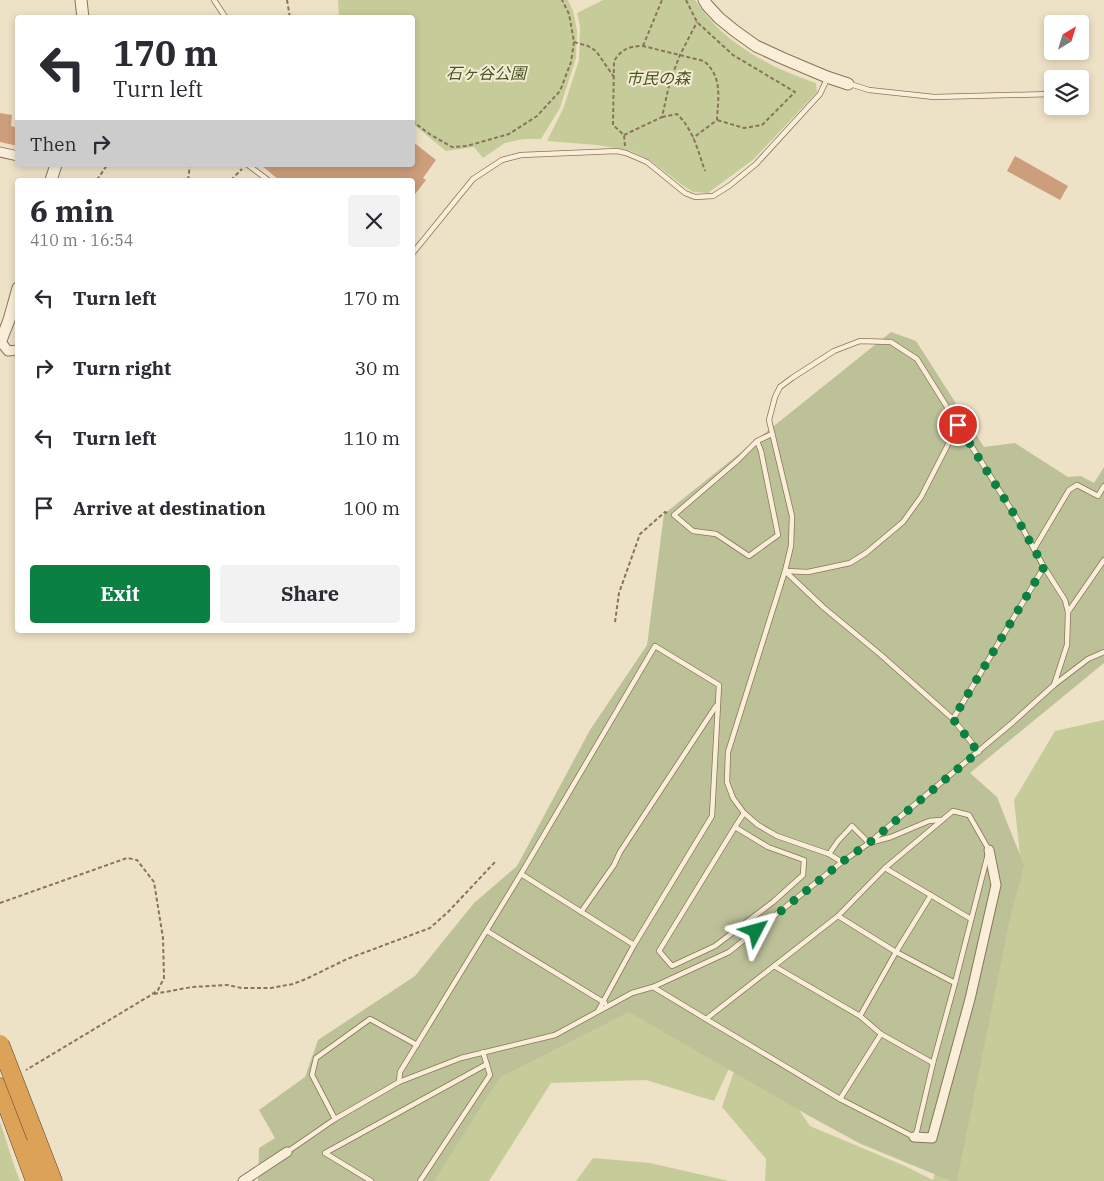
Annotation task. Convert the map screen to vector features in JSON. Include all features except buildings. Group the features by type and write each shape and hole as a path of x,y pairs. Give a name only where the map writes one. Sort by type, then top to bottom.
{"highway":[{"path":"0,1044 53,1181"},
{"path":"0,1087 35,1181"}],"street":[{"path":"80,0 82,15"},
{"path":"704,0 719,18 756,46 848,84"},
{"path":"0,152 15,155"},
{"path":"15,299 0,343 8,351 15,350"},
{"path":"914,1138 932,1138 970,999 996,885 989,850"},
{"path":"244,1181 287,1152"}],"lane":[{"path":"214,0 225,15"},
{"path":"415,250 473,179 502,160 521,155 617,151 647,162 684,193 695,197 713,196 729,186 756,164 820,94 828,77"},
{"path":"848,84 869,90 934,96 1044,94"},
{"path":"250,167 265,178"},
{"path":"842,862 829,854 777,836 758,825 744,813 732,798 727,782 728,752 785,572 791,546 792,516 769,420 775,397 780,387 834,351 860,341 891,342 917,359 1019,522 1064,600 1068,612 1067,645 1054,685"},
{"path":"785,572 808,572 850,563 866,553 903,522 921,497 958,425"},
{"path":"757,441 778,535 749,556 716,534 693,531 674,515 738,460 757,441 772,434"},
{"path":"1034,549 1069,490 1077,485 1104,500"},
{"path":"1098,496 1104,486"},
{"path":"1068,612 1104,560"},
{"path":"953,719 1044,567"},
{"path":"785,572 953,719 978,752"},
{"path":"398,1082 400,1072 521,874 655,646 719,685 712,816 634,945 598,1012"},
{"path":"287,1152 335,1119 398,1082 461,1058 556,1035 632,993 652,987 729,952 842,862 869,843 978,752 1054,685 1088,659 1104,652"},
{"path":"580,912 614,865 620,852 718,704"},
{"path":"652,987 840,1099 914,1138 989,850 969,815 953,811 940,820 885,868 838,916 706,1019"},
{"path":"735,827 768,847 804,860 803,875 774,902 715,946 672,966 659,951 735,827 744,813"},
{"path":"869,843 891,837 928,821 940,820"},
{"path":"829,854 852,826 869,843"},
{"path":"885,868 971,919"},
{"path":"521,874 634,945"},
{"path":"860,1016 931,895"},
{"path":"838,916 896,952 955,983"},
{"path":"486,931 609,1006"},
{"path":"774,966 860,1016 882,1034 933,1063"},
{"path":"335,1119 312,1075 316,1058 370,1019 416,1045"},
{"path":"840,1099 882,1034"},
{"path":"420,1181 490,1075 483,1052"},
{"path":"371,1181 325,1153 487,1064"}],"path":[{"path":"288,0 290,15"},
{"path":"415,123 452,147 467,146 509,134 537,116 560,91 571,62 574,42 569,14 562,0"},
{"path":"643,46 662,0"},
{"path":"686,0 697,22 733,55 795,92 762,125 744,128 716,120"},
{"path":"662,117 670,81 680,55 697,22"},
{"path":"574,42 588,46 596,51 614,77"},
{"path":"626,153 624,135 613,125 614,61 620,52 633,46 643,46 704,61 711,67 719,88 716,120 693,138"},
{"path":"624,135 662,117 677,114 684,121 693,138 705,170"},
{"path":"99,178 106,167"},
{"path":"233,178 245,167"},
{"path":"615,622 620,593 640,534 665,512 674,515"},
{"path":"0,904 127,858 137,860 154,882 164,938 164,978 158,990 23,1071"},
{"path":"152,994 192,987 227,985 242,988 271,988 293,984 306,979 347,959 430,928 448,912 495,862"}],"green space":[{"name":"石ヶ谷公園","path":"338,0 568,0 573,11 577,30 576,58 560,108 541,139 524,139 505,143 483,158 474,147 446,151 415,126 415,15 339,15"},
{"name":"市民の森","path":"603,0 695,0 713,23 730,39 765,61 816,83 817,92 754,159 708,193 693,192 650,160 631,151 597,145 547,141 563,109 579,60 580,26 577,13"},
{"path":"891,332 916,341 984,447 1015,443 1068,477 1081,476 1094,483 1104,467 1104,663 970,773 997,797 1024,865 1009,923 957,1181 951,1181 861,1144 629,1012 500,1077 434,1181 258,1181 259,1148 275,1138 259,1110 305,1077 318,1040 415,976 474,903 517,866 590,730 647,645 664,514"},
{"path":"1104,720 1104,1181 765,1181 766,1159 722,1107 736,1065 772,1070 810,1126 905,1166 933,1180 1021,864 1014,800 1055,731"},
{"path":"629,999 738,1049 714,1101 646,1080 551,1083 489,1181 431,1181 498,1077"},
{"path":"0,1122 14,1166 20,1181 0,1181"},
{"path":"593,1158 650,1163 729,1181 576,1181"}],"route":[{"path":"756,931 842,862 869,843 978,752 953,719 1044,567 1019,522 958,425"}]}
